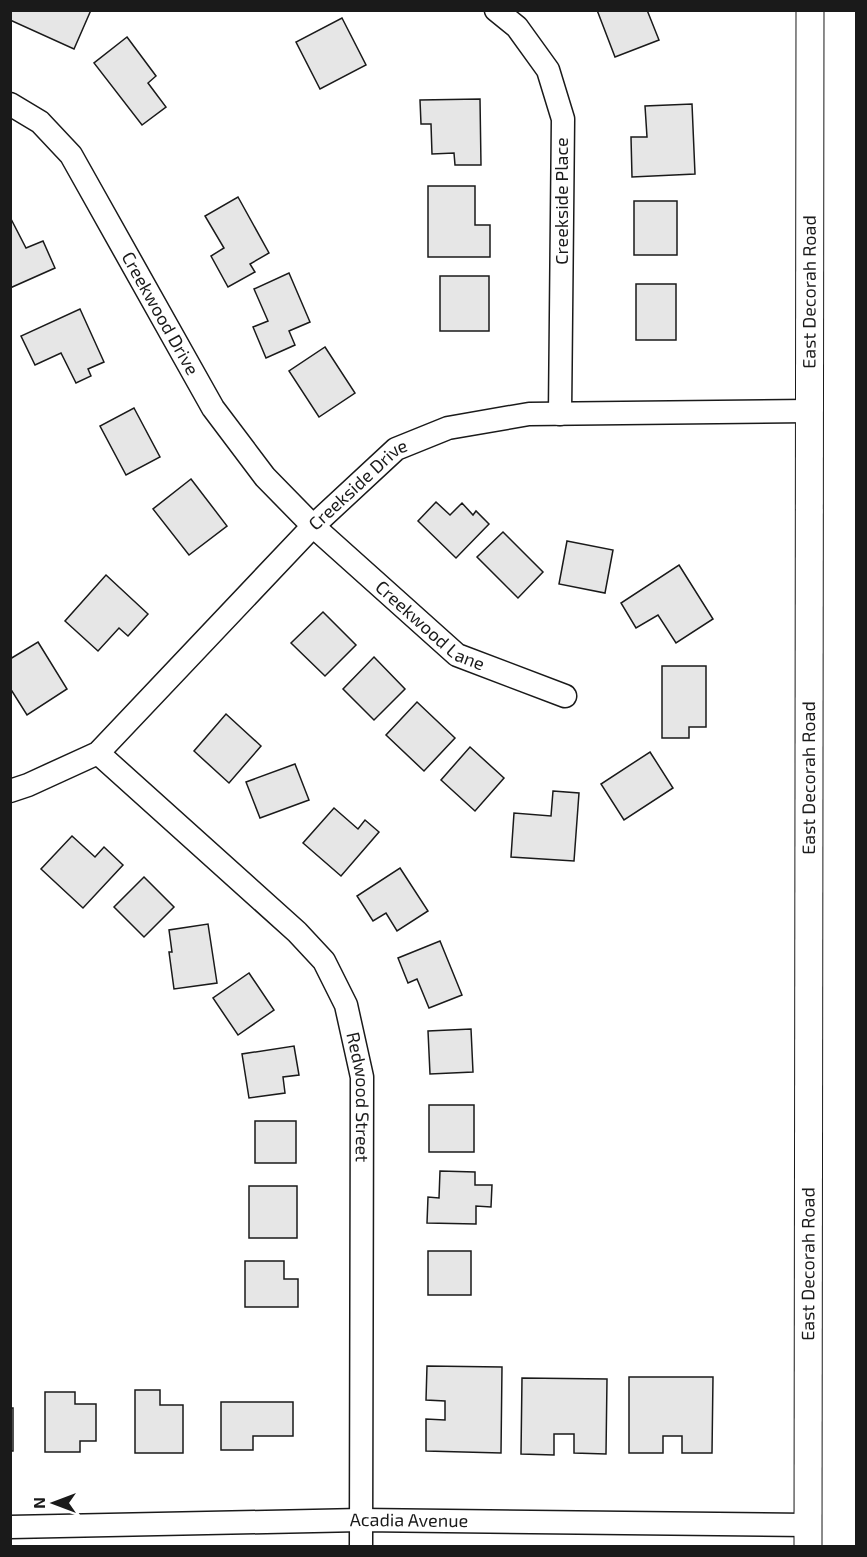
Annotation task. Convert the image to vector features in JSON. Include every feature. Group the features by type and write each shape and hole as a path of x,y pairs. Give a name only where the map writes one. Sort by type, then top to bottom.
{"street":[{"name":"Creekside Place","path":"496,10 517,27 548,70 562,119 560,414"},
{"name":"East Decorah Road","path":"808,1536 810,10"},
{"name":"Creekwood Drive","path":"10,104 40,122 71,155 213,408 265,477 313,526"},
{"name":"Creekside Drive","path":"10,791 98,753 313,526 396,449 448,428 529,414 809,411"},
{"name":"Creekwood Lane","path":"313,526 458,655 565,696"},
{"name":"Redwood Street","path":"98,753 297,932 324,961 346,1005 362,1077 361,1546"},
{"name":"Acadia Avenue","path":"10,1527 361,1520 808,1536"}],"building":[{"path":"10,10 91,10 74,49 10,20"},
{"path":"597,10 647,10 659,40 615,57"},
{"path":"342,18 366,65 320,89 296,42"},
{"path":"127,37 156,76 148,83 166,107 142,125 94,63"},
{"path":"480,99 481,165 455,165 454,153 432,154 431,124 421,124 420,100"},
{"path":"692,104 695,174 632,177 631,137 647,137 645,106"},
{"path":"428,186 475,186 475,225 490,225 490,257 428,257"},
{"path":"238,197 269,253 250,264 255,272 228,287 211,256 224,248 205,216"},
{"path":"634,201 677,201 677,255 634,255"},
{"path":"10,217 26,248 43,241 55,268 10,288"},
{"path":"289,273 310,322 289,331 295,345 266,358 253,327 268,321 254,289"},
{"path":"440,276 489,276 489,331 440,331"},
{"path":"636,284 676,284 676,340 636,340"},
{"path":"80,309 104,362 88,369 91,376 76,383 61,353 35,365 21,336"},
{"path":"325,347 355,393 319,417 289,371"},
{"path":"134,408 160,457 126,475 100,426"},
{"path":"191,479 227,526 189,555 153,509"},
{"path":"436,502 450,515 462,503 473,515 476,511 489,524 456,558 418,521"},
{"path":"503,532 543,572 518,598 477,557"},
{"path":"567,541 613,550 605,593 559,584"},
{"path":"679,565 713,619 676,643 658,615 636,628 621,603"},
{"path":"106,575 148,614 128,636 119,628 98,651 65,621"},
{"path":"323,612 356,645 325,676 291,643"},
{"path":"38,642 67,689 27,715 10,688 10,659"},
{"path":"374,657 405,689 374,720 343,689"},
{"path":"662,666 706,666 706,727 689,727 689,738 662,738"},
{"path":"417,702 455,738 424,771 386,735"},
{"path":"226,714 261,746 229,783 194,751"},
{"path":"470,747 504,778 475,811 441,780"},
{"path":"650,752 673,788 624,820 601,784"},
{"path":"295,764 309,800 260,818 246,782"},
{"path":"553,791 579,793 574,861 511,857 514,813 551,816"},
{"path":"334,808 358,829 365,820 379,832 341,876 303,843"},
{"path":"72,836 95,857 104,847 123,865 83,908 41,869"},
{"path":"400,868 428,911 397,931 386,913 373,921 357,896"},
{"path":"144,877 174,907 144,937 114,907"},
{"path":"208,924 217,983 174,989 169,952 172,952 169,930"},
{"path":"440,941 462,995 429,1008 417,979 408,983 398,958"},
{"path":"249,973 274,1010 238,1035 213,998"},
{"path":"471,1029 473,1072 430,1074 428,1031"},
{"path":"294,1046 299,1075 283,1077 285,1093 249,1098 242,1054"},
{"path":"429,1105 474,1105 474,1152 429,1152"},
{"path":"255,1121 296,1121 296,1163 255,1163"},
{"path":"440,1171 475,1172 475,1185 492,1185 491,1207 476,1206 476,1224 427,1223 428,1197 439,1198"},
{"path":"249,1186 297,1186 297,1238 249,1238"},
{"path":"428,1251 471,1251 471,1295 428,1295"},
{"path":"245,1261 284,1261 284,1279 298,1279 298,1307 245,1307"},
{"path":"427,1366 502,1367 501,1453 426,1451 426,1419 445,1420 445,1401 426,1400"},
{"path":"629,1377 713,1377 712,1453 682,1453 682,1436 663,1436 663,1453 629,1453"},
{"path":"522,1378 607,1379 606,1454 574,1453 574,1434 554,1434 554,1455 521,1454"},
{"path":"135,1390 160,1390 160,1405 183,1405 183,1453 135,1453"},
{"path":"45,1392 75,1392 75,1404 96,1404 96,1441 80,1441 80,1452 45,1452"},
{"path":"221,1402 293,1402 293,1436 253,1436 253,1450 221,1450"},
{"path":"10,1408 13,1408 13,1451 10,1451"}]}
